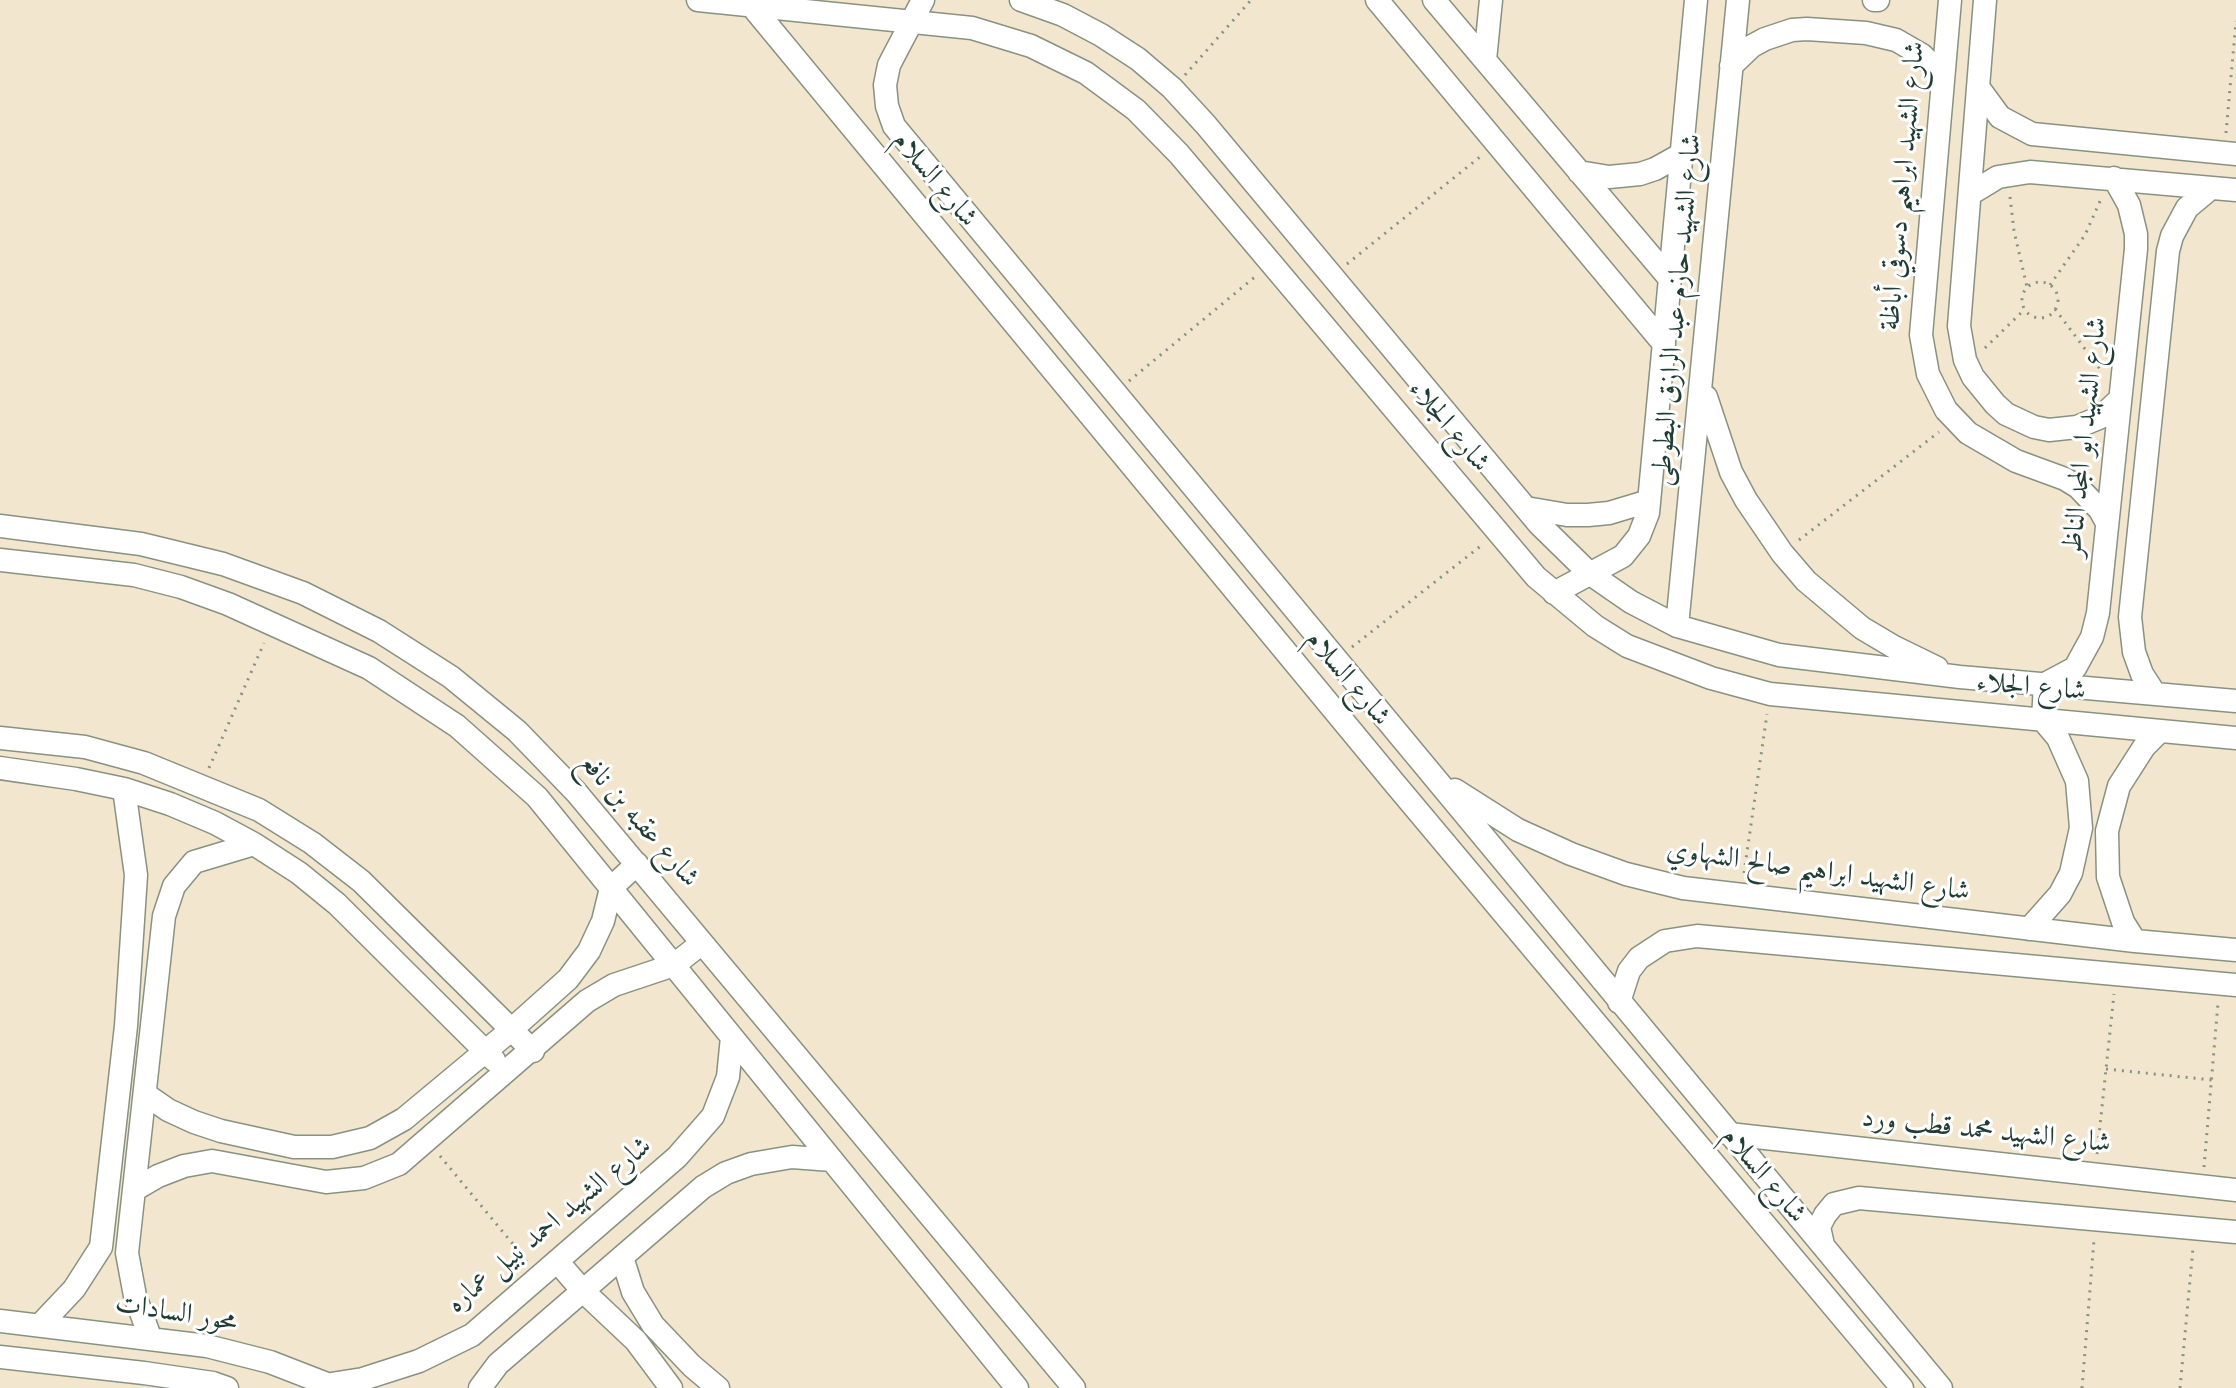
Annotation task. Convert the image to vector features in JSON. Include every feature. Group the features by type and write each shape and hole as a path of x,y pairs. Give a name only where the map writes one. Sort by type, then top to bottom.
{"street":[{"name":"شارع الجلاء","path":"698,0 972,28 1031,46 1086,73 1147,121 1179,154 1498,533 1554,593 1595,626 1627,646 1711,678 1770,694 2236,738"},
{"name":"شارع السلام","path":"923,0 889,65 885,85 887,106 894,126 1941,1388"},
{"name":"شارع الجلاء","path":"1024,0 1063,15 1101,35 1138,59 1172,88 1526,508 1589,573 1631,602 1677,626 1779,655 1960,677 2236,701"},
{"path":"1377,0 1664,344"},
{"path":"1434,0 1670,279"},
{"path":"1485,60 1491,0"},
{"name":"شارع الشهيد حازم عبد الرازق البطوطى","path":"1554,593 1613,563 1632,547 1645,525 1696,0"},
{"name":"شارع الشهيد حازم عبد الرازق البطوطى","path":"1677,626 1738,0"},
{"name":"شارع الشهيد ابراهيم دسوقي أباظة","path":"1950,0 1921,335 1924,361 1933,387 1955,420 1983,444 2078,487 2090,498 2107,523"},
{"path":"1985,0 1959,326 1969,368 1983,391 2006,414 2049,430 2077,427 2101,417 2120,399"},
{"name":"شارع السلام","path":"751,5 1396,785 1902,1388"},
{"path":"1731,66 1752,46 1765,39 1807,29 1866,33 1896,40 1922,55 1943,77"},
{"path":"1978,87 2000,117 2032,134 2230,153"},
{"path":"1579,172 1609,177 1640,174 1682,154"},
{"path":"1970,194 1988,182 2009,174 2042,172 2236,190"},
{"name":"شارع الشهيد ابو المجد الناظر","path":"2045,684 2075,668 2092,637 2098,613 2136,234 2129,205 2111,178"},
{"path":"2155,694 2142,674 2134,652 2130,617 2168,251 2172,236 2187,208 2211,188"},
{"path":"1702,381 1715,432 1731,472 1782,553 1806,581 1862,628 1915,658 1960,677"},
{"path":"2016,461 2026,424"},
{"path":"1526,508 1588,515 1649,501"},
{"name":"شارع عقبه بن نافع","path":"0,526 141,544 223,564 303,593 379,631 451,677 517,731 576,792 1074,1388"},
{"path":"0,560 134,575 193,591 369,668 457,726 537,797 1017,1388"},
{"path":"1711,678 1719,640"},
{"path":"2029,929 2053,904 2071,873 2081,828 2077,781 2058,738 2043,720 2045,684"},
{"path":"2135,941 2123,922 2108,877 2107,831 2111,808 2124,776 2144,747 2160,731"},
{"path":"0,738 85,747 144,763 259,810 312,843 361,881 533,1051"},
{"path":"1396,785 1422,763"},
{"name":"شارع الشهيد ابراهيم صالح الشهاوي","path":"1422,763 1467,800 1518,830 1571,854 1655,881 1741,897 2236,950"},
{"path":"0,768 124,789 215,823 254,844 299,873 337,904 506,1073"},
{"path":"0,785 24,770"},
{"path":"40,1325 74,1289 101,1247 126,1026 136,875 124,789"},
{"path":"150,1337 135,1296 127,1253 164,916 174,886 194,862 254,844"},
{"path":"145,1094 168,1110 221,1131 294,1147 332,1147 370,1138 404,1119 568,979 589,951 603,921 611,888 637,864"},
{"path":"1619,1002 1629,971 1639,958 1665,941 1681,937 2228,985"},
{"path":"134,1190 171,1171 212,1161 326,1182 364,1178 399,1164 533,1051 587,1001 628,979 674,965 702,943"},
{"name":"شارع الشهيد احمد نبيل عماره","path":"334,1386 419,1361 472,1335 687,1149 713,1116 728,1077 732,1037"},
{"name":"شارع الشهيد محمد قطب ورد","path":"1729,1134 2236,1190"},
{"path":"113,1135 139,1139"},
{"path":"480,1388 498,1364 703,1187 726,1173 751,1164 792,1157 832,1160"},
{"path":"1823,1245 1819,1227 1825,1215 1834,1204 1859,1198 2236,1232"},
{"path":"622,1257 633,1292 653,1325 718,1388"},
{"path":"557,1261 582,1290 636,1341 671,1388"},
{"name":"محور السادات","path":"0,1321 207,1346 270,1362 334,1386"},
{"path":"0,1357 144,1373 213,1383 227,1388"}],"path":[{"path":"1172,88 1251,0"},
{"path":"2230,153 2236,21"},
{"path":"1332,276 1497,144"},
{"path":"2009,174 2014,231 2027,287 2023,298 2025,309 2040,317 2055,309 2058,299 2050,285 2041,282 2027,287"},
{"path":"2050,285 2085,235 2111,178"},
{"path":"1114,393 1271,264"},
{"path":"1969,368 1995,337 2025,309"},
{"path":"2055,309 2120,399"},
{"path":"1782,553 1955,420"},
{"path":"1336,660 1498,533"},
{"path":"202,785 272,625"},
{"path":"1741,897 1770,694"},
{"path":"2094,1175 2116,975"},
{"path":"2202,1187 2212,1080 2228,985"},
{"path":"2106,1069 2212,1080"},
{"path":"428,1141 540,1276"},
{"path":"2082,1388 2096,1220"},
{"path":"2180,1388 2195,1228"}]}
